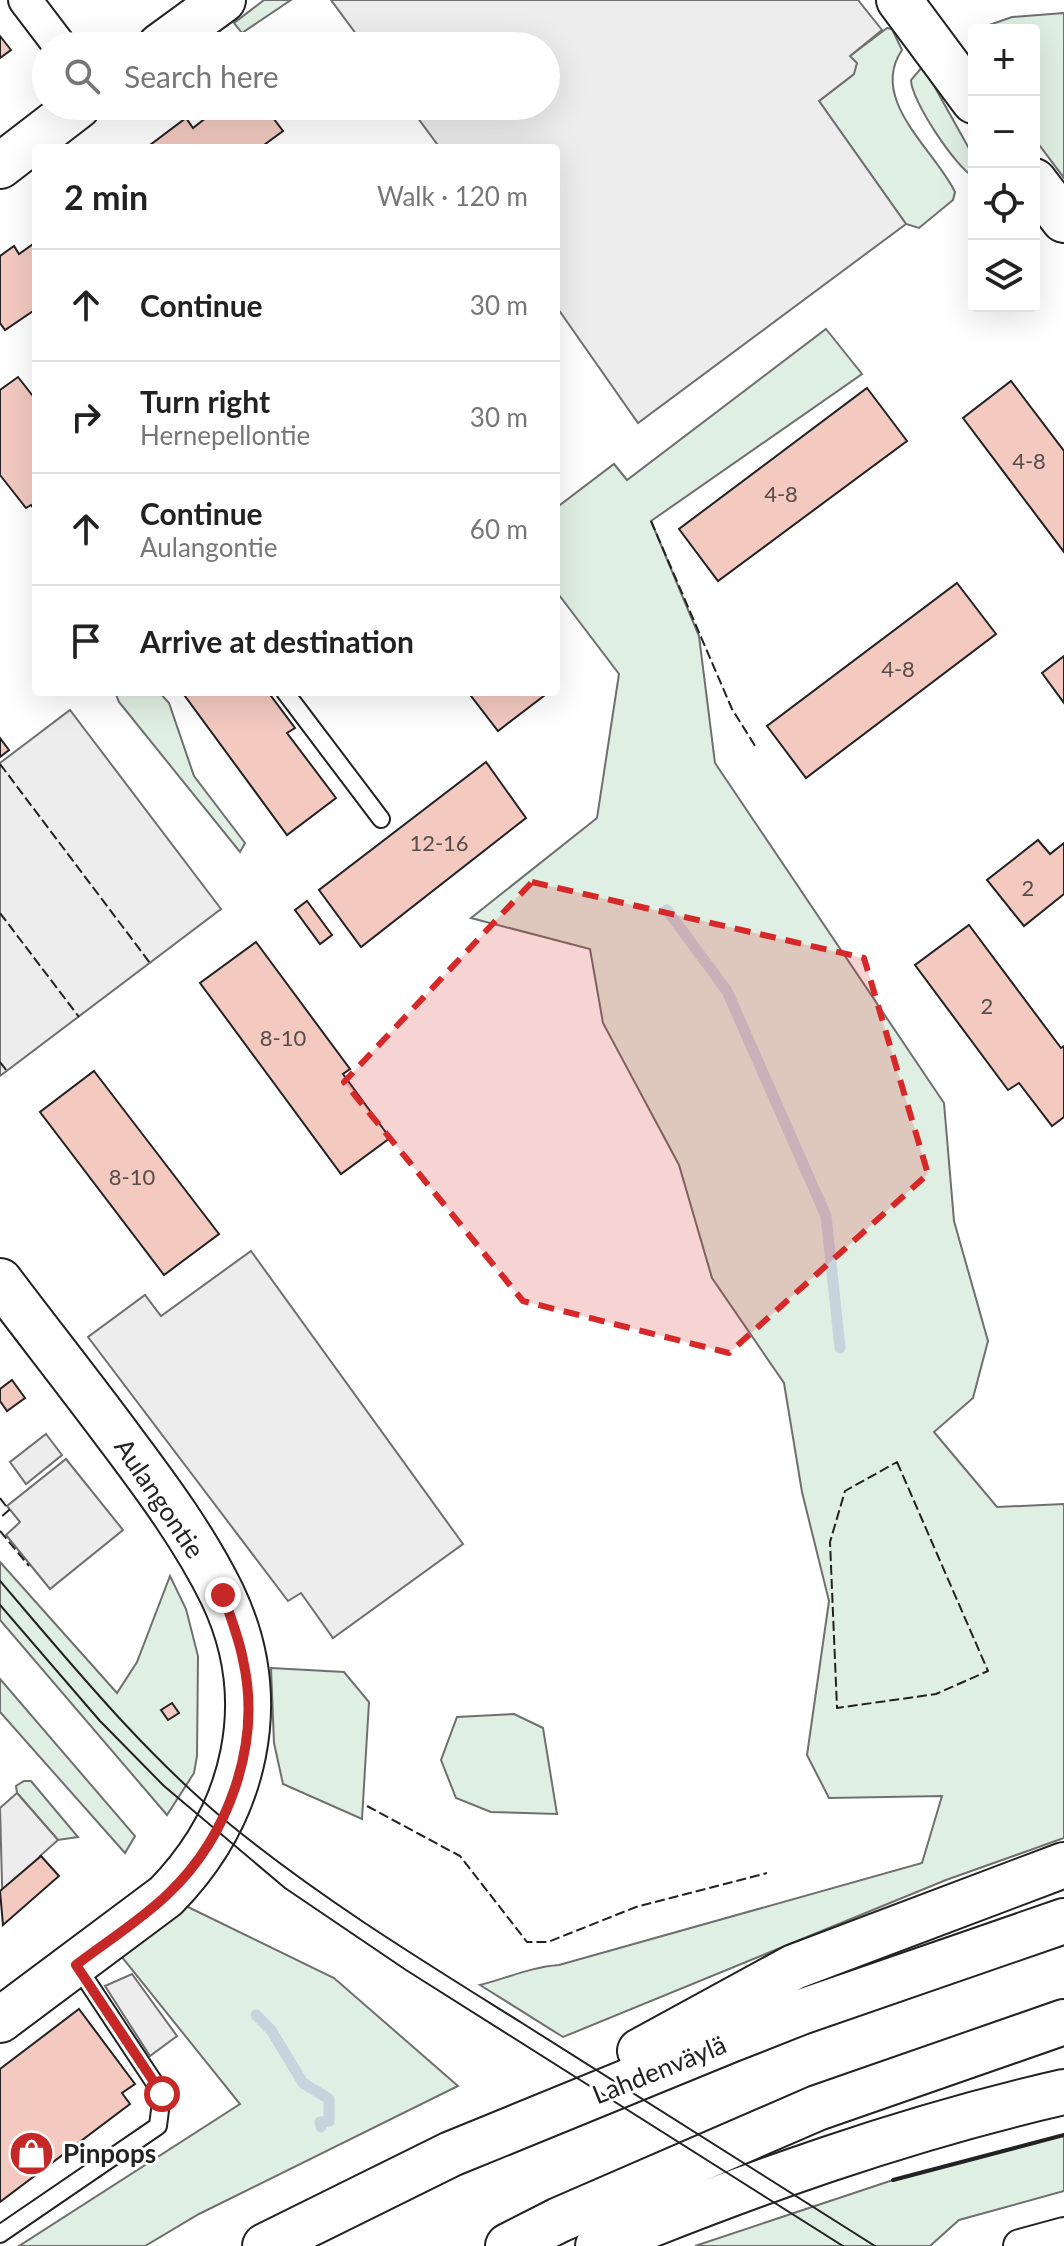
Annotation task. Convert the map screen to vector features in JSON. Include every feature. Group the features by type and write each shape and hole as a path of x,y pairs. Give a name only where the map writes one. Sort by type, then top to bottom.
{"main road":[{"path":"179,32 223,0"},
{"path":"899,0 970,96"},
{"path":"0,166 60,120"},
{"path":"1040,189 1064,220"},
{"name":"Aulangontie","path":"0,1281 175,1512 223,1595 244,1661 247,1712 243,1759 234,1795 207,1849 186,1876 166,1896 0,2020"},
{"path":"451,2154 794,1967 1064,1865"},
{"name":"Lahdenväylä","path":"265,2246 451,2154 801,2012 1064,1921"},
{"path":"508,2246 559,2220 817,2108 1064,2022"},
{"path":"598,2246 710,2200 831,2159 1064,2092"}],"street":[{"path":"25,0 49,32"},
{"path":"1020,2246 1064,2234"}],"lane":[{"path":"288,696 381,819"},
{"path":"0,2234 158,2126 162,2094 76,1965"}],"highlighted area":[{"path":"532,882 864,958 928,1174 729,1353 523,1301 344,1082"}],"green space":[{"path":"264,0 291,0 243,32 234,23"},
{"path":"1064,13 1064,178 1040,146 1040,24 992,24 1012,17"},
{"path":"887,28 892,29 902,50 894,69 893,87 899,106 955,192 953,200 919,228 906,224 819,101 854,74 850,56"},
{"path":"923,66 968,147 968,172 946,148 926,117 911,80"},
{"path":"826,329 862,374 651,521 699,636 715,763 944,1103 954,1221 988,1341 973,1398 934,1432 997,1507 1064,1504 1064,1838 946,1880 563,2037 480,1985 922,1863 942,1796 829,1798 807,1755 829,1601 802,1492 784,1383 712,1278 679,1165 603,1023 590,949 471,918 597,818 619,674 560,596 560,505 614,464 627,480"},
{"path":"117,696 163,696 169,703 194,776 245,843 240,852"},
{"path":"0,1562 117,1693 137,1662 170,1576 186,1609 198,1656 197,1756 194,1773 167,1815 0,1620"},
{"path":"271,1668 344,1672 369,1702 362,1819 283,1784 274,1743"},
{"path":"0,1679 135,1836 125,1853 0,1712"},
{"path":"514,1714 543,1728 557,1814 491,1812 456,1798 441,1760 457,1717"},
{"path":"31,1781 78,1837 58,1840 17,1793 16,1786"},
{"path":"186,1906 334,1978 458,2086 199,2214 145,2246 19,2246 240,2104 121,1956"},
{"path":"1064,2135 1064,2191 959,2220 930,2246 695,2246 893,2180"}],"shaded area":[{"path":"331,0 858,0 882,30 850,56 857,63 854,74 819,101 906,224 638,423 560,312 560,144 437,144 419,120 560,120 560,32 355,32"},
{"path":"70,710 221,909 0,1076 0,763"},
{"path":"251,1251 463,1544 333,1638 301,1593 288,1601 88,1337 145,1295 161,1316"},
{"path":"46,1434 62,1455 26,1484 10,1462"},
{"path":"66,1459 123,1530 50,1589 6,1535 20,1522 7,1506"},
{"path":"17,1793 58,1840 40,1856 56,1874 3,1920 0,1808"},
{"path":"132,1974 177,2036 150,2056 105,1986"}],"building":[{"path":"0,36 11,50 0,58"},
{"path":"183,120 187,120 193,128 203,120 275,120 283,131 265,144 151,144"},
{"path":"32,245 32,312 5,330 0,323 0,256 14,246 19,254"},
{"path":"18,377 32,395 32,506 26,508 0,475 0,390"},
{"path":"1011,381 1064,451 1064,552 963,418"},
{"path":"867,388 907,441 718,581 679,529"},
{"path":"957,583 996,634 806,778 767,726"},
{"path":"1064,656 1064,703 1042,673"},
{"path":"185,696 271,696 295,728 287,733 336,798 287,835"},
{"path":"471,696 544,696 498,731"},
{"path":"0,738 9,750 0,757"},
{"path":"486,762 526,818 361,947 319,890"},
{"path":"1038,840 1050,854 1064,843 1064,894 1024,926 987,880"},
{"path":"307,901 332,935 320,944 295,910"},
{"path":"969,925 1061,1048 1064,1046 1064,1117 1052,1126 1019,1083 1008,1090 915,965"},
{"path":"256,942 350,1069 343,1074 390,1138 341,1174 200,983"},
{"path":"94,1071 219,1234 164,1275 40,1112"},
{"path":"12,1380 25,1398 7,1411 0,1401 0,1389"},
{"path":"172,1703 179,1713 168,1720 161,1710"},
{"path":"41,1856 59,1876 3,1925 0,1891"},
{"name":"Pinpops","path":"79,2009 135,2084 122,2093 130,2104 0,2202 0,2069"}],"waterway":[{"path":"667,910 727,991 826,1216 840,1348"},
{"path":"256,2015 271,2030 303,2083 329,2099 329,2121 320,2122 321,2127"}],"tram line":[{"path":"0,1581 169,1770 267,1853 411,1953 875,2246"},
{"path":"0,1605 100,1721 164,1786 285,1888 406,1970 843,2246"}],"fence":[{"path":"651,521 732,709 757,749"},
{"path":"0,764 150,963"},
{"path":"0,913 79,1017"},
{"path":"0,1062 7,1071"},
{"path":"897,1462 988,1671 936,1694 837,1708 830,1542 845,1491 897,1462"},
{"path":"0,1498 9,1510 0,1518"},
{"path":"0,1531 29,1566"},
{"path":"367,1806 460,1856 527,1942 548,1942 636,1907 767,1873"}],"wall":[{"path":"893,2180 1064,2135"}],"place":[{"name":"Pinpops","path":"32,2153"}],"route":[{"path":"162,2094 76,1965 166,1896 186,1876 207,1849 234,1795 243,1759 247,1712 244,1661 223,1595"}]}
